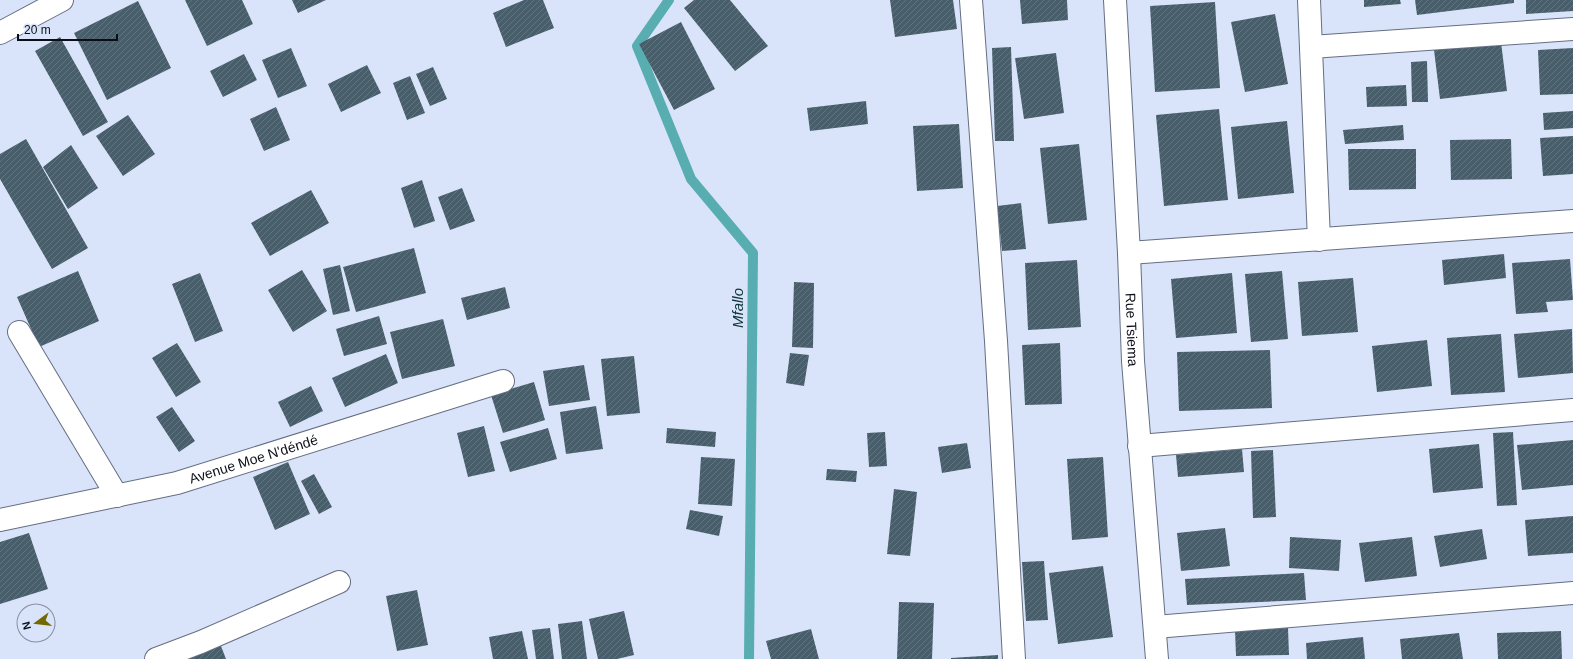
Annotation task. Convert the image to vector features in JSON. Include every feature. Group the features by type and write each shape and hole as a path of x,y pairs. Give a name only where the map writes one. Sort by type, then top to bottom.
{"street":[{"path":"0,33 62,0"},
{"path":"971,0 996,341 1014,659"},
{"name":"Rue Tsiema","path":"1115,0 1129,253 1133,361 1157,659"},
{"path":"1308,0 1319,240"},
{"path":"1310,47 1573,28"},
{"path":"1129,253 1573,221"},
{"path":"19,332 117,496"},
{"name":"Avenue Moe N'déndé","path":"0,520 177,483 503,381"},
{"path":"1139,446 1573,410"},
{"path":"156,659 201,642 339,582"},
{"path":"1155,627 1573,593"}],"building":[{"path":"185,0 242,0 253,24 207,46"},
{"path":"292,0 326,0 298,13"},
{"path":"524,0 543,0 554,28 506,47 493,13"},
{"path":"694,0 730,0 768,46 735,71 684,8"},
{"path":"890,0 953,0 957,29 895,37"},
{"path":"1020,0 1067,0 1068,20 1022,24"},
{"path":"1364,0 1400,0 1401,4 1364,7"},
{"path":"1415,0 1514,0 1514,3 1417,15"},
{"path":"1526,0 1573,0 1573,11 1526,14"},
{"path":"138,1 171,68 107,100 74,33"},
{"path":"1215,2 1220,88 1155,92 1150,6"},
{"path":"1275,14 1288,84 1245,92 1231,22"},
{"path":"681,22 715,89 674,110 639,44"},
{"path":"60,37 108,122 83,136 35,51"},
{"path":"1501,42 1507,91 1440,99 1434,50"},
{"path":"1011,47 1014,141 995,141 992,48"},
{"path":"291,48 307,86 278,98 262,60"},
{"path":"1573,48 1573,94 1540,95 1538,50"},
{"path":"1056,53 1064,113 1024,119 1015,58"},
{"path":"244,54 257,80 223,97 210,71"},
{"path":"1427,61 1428,102 1412,102 1411,62"},
{"path":"367,65 381,93 341,112 328,84"},
{"path":"433,67 447,99 430,106 416,74"},
{"path":"410,76 425,113 407,120 393,83"},
{"path":"1406,85 1407,106 1367,107 1366,87"},
{"path":"866,101 868,124 810,131 807,108"},
{"path":"276,107 290,140 264,151 250,119"},
{"path":"1219,109 1228,200 1164,206 1156,115"},
{"path":"1573,111 1573,128 1544,130 1543,113"},
{"path":"128,115 155,154 123,176 96,136"},
{"path":"1287,121 1294,193 1238,199 1231,127"},
{"path":"959,124 963,188 917,191 913,126"},
{"path":"1403,125 1404,140 1345,144 1343,130"},
{"path":"1573,136 1573,174 1543,176 1540,138"},
{"path":"26,139 88,248 52,269 0,179 0,154"},
{"path":"1511,139 1512,179 1451,180 1450,140"},
{"path":"1079,144 1087,220 1048,224 1040,148"},
{"path":"71,145 98,188 68,209 43,167"},
{"path":"1348,149 1416,149 1416,189 1349,190"},
{"path":"422,180 435,221 414,228 401,188"},
{"path":"462,188 475,221 450,230 438,197"},
{"path":"311,190 329,223 270,256 251,223"},
{"path":"1021,203 1026,249 1002,251 997,206"},
{"path":"414,248 426,293 356,312 343,267"},
{"path":"1504,254 1506,278 1444,285 1442,260"},
{"path":"1570,259 1573,300 1546,302 1548,312 1516,314 1512,263"},
{"path":"1077,260 1081,327 1028,330 1025,263"},
{"path":"340,265 350,311 333,315 323,269"},
{"path":"302,270 327,311 293,332 268,290"},
{"path":"78,271 99,321 39,347 17,297"},
{"path":"1282,271 1288,339 1251,342 1245,274"},
{"path":"200,273 223,331 195,342 172,284"},
{"path":"1232,273 1237,333 1176,338 1171,279"},
{"path":"1353,278 1358,332 1302,336 1298,282"},
{"path":"794,282 814,283 813,348 792,347"},
{"path":"505,287 510,308 467,320 461,298"},
{"path":"379,316 387,344 344,356 336,329"},
{"path":"443,319 455,366 402,379 390,332"},
{"path":"1572,329 1573,373 1518,378 1514,334"},
{"path":"1501,334 1505,392 1451,395 1447,338"},
{"path":"1427,340 1432,386 1377,392 1372,346"},
{"path":"177,343 201,382 176,397 152,358"},
{"path":"1060,343 1062,404 1025,405 1022,345"},
{"path":"1270,350 1272,408 1179,411 1177,352"},
{"path":"790,353 809,355 804,386 786,383"},
{"path":"386,354 398,383 345,407 332,378"},
{"path":"634,356 640,413 607,416 601,359"},
{"path":"584,365 590,400 549,406 543,371"},
{"path":"534,382 545,420 503,433 491,395"},
{"path":"311,386 323,411 290,427 278,402"},
{"path":"596,406 603,449 566,454 560,412"},
{"path":"172,407 195,441 179,452 156,417"},
{"path":"484,426 495,471 468,477 457,433"},
{"path":"548,428 557,459 510,472 500,442"},
{"path":"667,428 716,432 715,447 666,443"},
{"path":"885,432 887,466 869,467 867,433"},
{"path":"1513,432 1517,505 1497,506 1493,433"},
{"path":"1573,440 1573,485 1522,490 1517,445"},
{"path":"967,443 971,468 942,473 938,447"},
{"path":"1479,444 1483,488 1433,493 1429,449"},
{"path":"1242,449 1244,472 1178,477 1176,455"},
{"path":"1273,450 1276,517 1253,518 1251,451"},
{"path":"701,457 735,459 732,506 698,504"},
{"path":"1103,457 1108,537 1072,540 1067,459"},
{"path":"288,462 310,514 275,530 253,477"},
{"path":"827,469 857,471 856,482 826,480"},
{"path":"314,474 332,507 319,514 301,481"},
{"path":"894,489 917,492 910,556 887,554"},
{"path":"690,510 723,516 719,536 686,529"},
{"path":"1573,516 1573,553 1528,556 1525,520"},
{"path":"1225,528 1230,566 1181,571 1177,533"},
{"path":"1482,529 1487,559 1440,567 1434,536"},
{"path":"29,533 48,589 0,604 0,542"},
{"path":"1290,537 1341,540 1339,571 1289,568"},
{"path":"1412,537 1417,576 1365,582 1359,543"},
{"path":"1044,561 1048,620 1026,621 1022,562"},
{"path":"1103,566 1113,637 1058,644 1049,573"},
{"path":"1304,573 1306,600 1187,605 1185,579"},
{"path":"417,590 428,645 397,651 386,596"},
{"path":"899,602 934,603 932,659 897,659"},
{"path":"624,611 634,655 617,659 598,659 589,619"},
{"path":"582,621 587,659 562,659 558,624"},
{"path":"550,628 554,659 536,659 532,630"},
{"path":"1288,628 1289,655 1236,656 1235,630"},
{"path":"811,629 819,659 771,659 766,641"},
{"path":"522,631 528,659 493,659 489,637"},
{"path":"1561,631 1562,659 1498,659 1497,633"},
{"path":"1459,633 1463,659 1402,659 1400,639"},
{"path":"1363,637 1365,659 1307,659 1306,643"},
{"path":"221,646 226,659 187,659"},
{"path":"998,655 998,659 951,659 951,658"}],"waterway":[{"name":"Mfallo","path":"669,0 637,46 691,179 753,253 749,659"}]}
